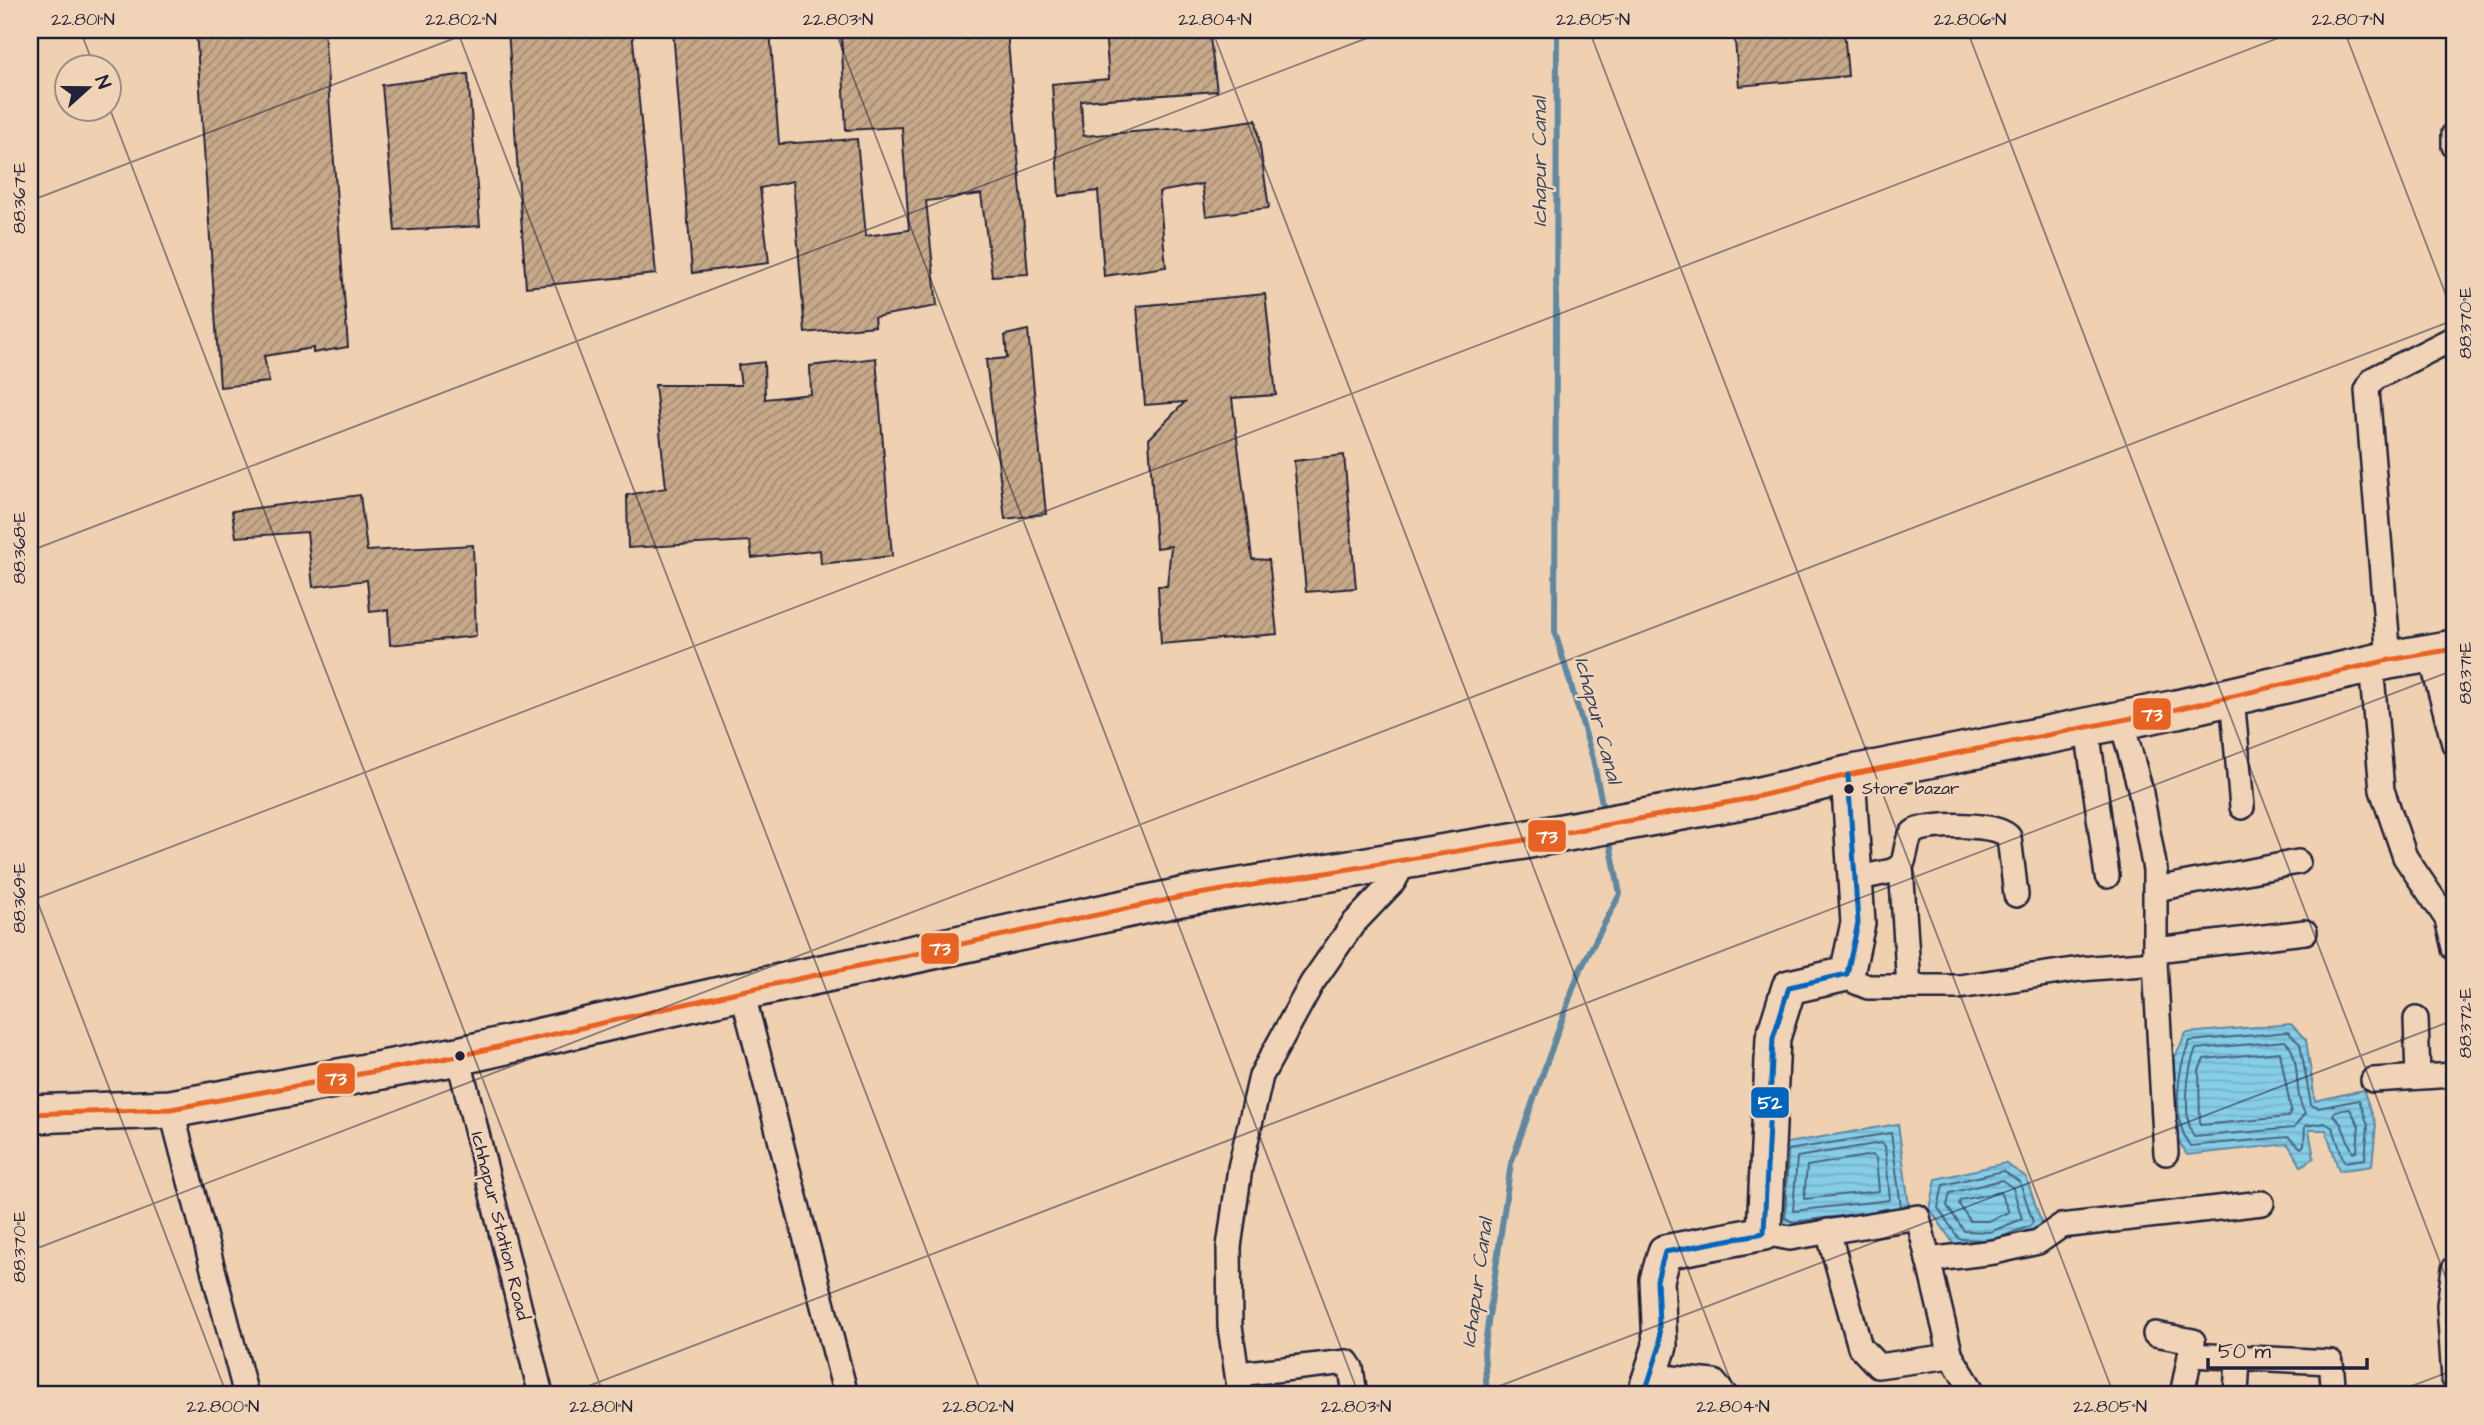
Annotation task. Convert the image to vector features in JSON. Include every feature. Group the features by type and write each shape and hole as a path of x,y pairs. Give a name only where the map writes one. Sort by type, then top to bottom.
{"main road":[{"path":"30,1114 171,1108 458,1056 742,991 1181,897 1524,840 1747,799 1849,775 2104,724 2380,662 2442,651"}],"street":[{"path":"2454,134 2454,146"},
{"path":"2454,338 2373,379 2368,390 2380,662 2382,790 2405,857 2447,919 2454,948"},
{"path":"2442,651 2454,744"},
{"path":"2232,696 2242,807"},
{"path":"2104,724 2107,876"},
{"path":"2104,724 2140,788 2156,889 2155,956 2166,1153"},
{"path":"1847,974 1858,923 1849,775"},
{"path":"1909,987 1901,866 1910,835 1915,831 1941,827 1998,828 2009,836 2016,895"},
{"path":"1355,1395 1352,1368 1347,1362 1239,1385 1230,1326 1229,1247 1240,1168 1261,1076 1312,983 1353,923 1394,881 1406,859"},
{"path":"2156,889 2298,862"},
{"path":"1855,879 1892,871 1901,866"},
{"path":"1847,974 1868,987 1959,987 2305,932"},
{"path":"1764,1233 1773,1038 1788,987 1847,974"},
{"path":"742,991 846,1395"},
{"path":"2416,1019 2418,1077"},
{"name":"Ichhapur Station Road","path":"458,1056 541,1395"},
{"path":"2373,1080 2454,1075"},
{"path":"171,1108 246,1395"},
{"path":"1928,1260 2038,1242 2061,1226 2262,1203"},
{"path":"1726,1395 1714,1382 1648,1386 1660,1346 1657,1280 1665,1252 1764,1233 1790,1238 1918,1217 1951,1356 1975,1395"},
{"path":"1828,1231 1860,1347 1867,1358 1878,1366 1951,1356"},
{"path":"2454,1269 2448,1305 2454,1380"},
{"path":"2155,1334 2193,1341 2182,1395"},
{"path":"2190,1355 2331,1362 2334,1395"},
{"path":"2236,1395 2238,1357"}],"water":[{"path":"2291,1024 2306,1040 2315,1101 2363,1090 2376,1124 2372,1166 2339,1171 2326,1130 2309,1130 2314,1158 2301,1166 2288,1144 2187,1155 2174,1134 2172,1064 2186,1033"},
{"path":"1898,1124 1910,1213 1792,1229 1776,1222 1781,1144"},
{"path":"2005,1163 2026,1177 2041,1222 2034,1231 2014,1241 1991,1246 1956,1247 1930,1209 1936,1179"}],"building":[{"path":"196,30 324,30 348,347 313,353 313,348 264,356 269,382 220,387"},
{"path":"508,30 632,30 656,274 526,287"},
{"path":"673,30 770,30 779,144 857,139 866,236 909,230 902,127 846,130 841,30 1007,30 1028,274 992,276 981,194 926,201 937,306 874,317 875,326 805,333 793,181 760,188 769,263 692,273"},
{"path":"1105,30 1209,30 1217,91 1081,101 1083,136 1184,130 1256,120 1269,208 1206,216 1202,184 1159,192 1166,267 1104,276 1098,191 1059,196 1052,84 1109,79"},
{"path":"1734,30 1844,30 1848,76 1739,86"},
{"path":"468,74 480,226 395,231 382,85"},
{"path":"1265,294 1276,395 1232,398 1252,559 1269,560 1277,634 1161,644 1158,586 1167,586 1171,546 1156,548 1149,439 1185,402 1145,405 1137,306"},
{"path":"1028,330 1046,514 1005,519 986,360 1007,358 1005,335"},
{"path":"876,358 892,556 821,564 820,550 752,558 750,541 628,548 627,495 666,488 655,385 741,385 738,365 764,362 765,399 811,394 810,366"},
{"path":"1344,455 1356,588 1306,592 1294,461"},
{"path":"360,495 367,551 473,545 476,636 390,645 388,610 370,612 367,580 313,587 307,532 236,537 232,511"}],"waterway":[{"name":"Ichapur Canal","path":"1557,30 1555,632 1593,759 1604,813"},
{"name":"Ichapur Canal","path":"1487,1395 1484,1351 1511,1163 1579,972 1620,894 1609,838"}],"transit line":[{"name":"73","path":"30,1114 171,1109 458,1056 742,991 1181,897 1524,840 1747,799 1848,775 2177,709 2389,660 2454,649"},
{"name":"52","path":"1644,1395 1660,1346 1657,1280 1665,1252 1764,1233 1773,1038 1789,987 1847,974 1858,923 1848,775"}],"place":[{"name":"Store bazar","path":"1849,789"}]}
